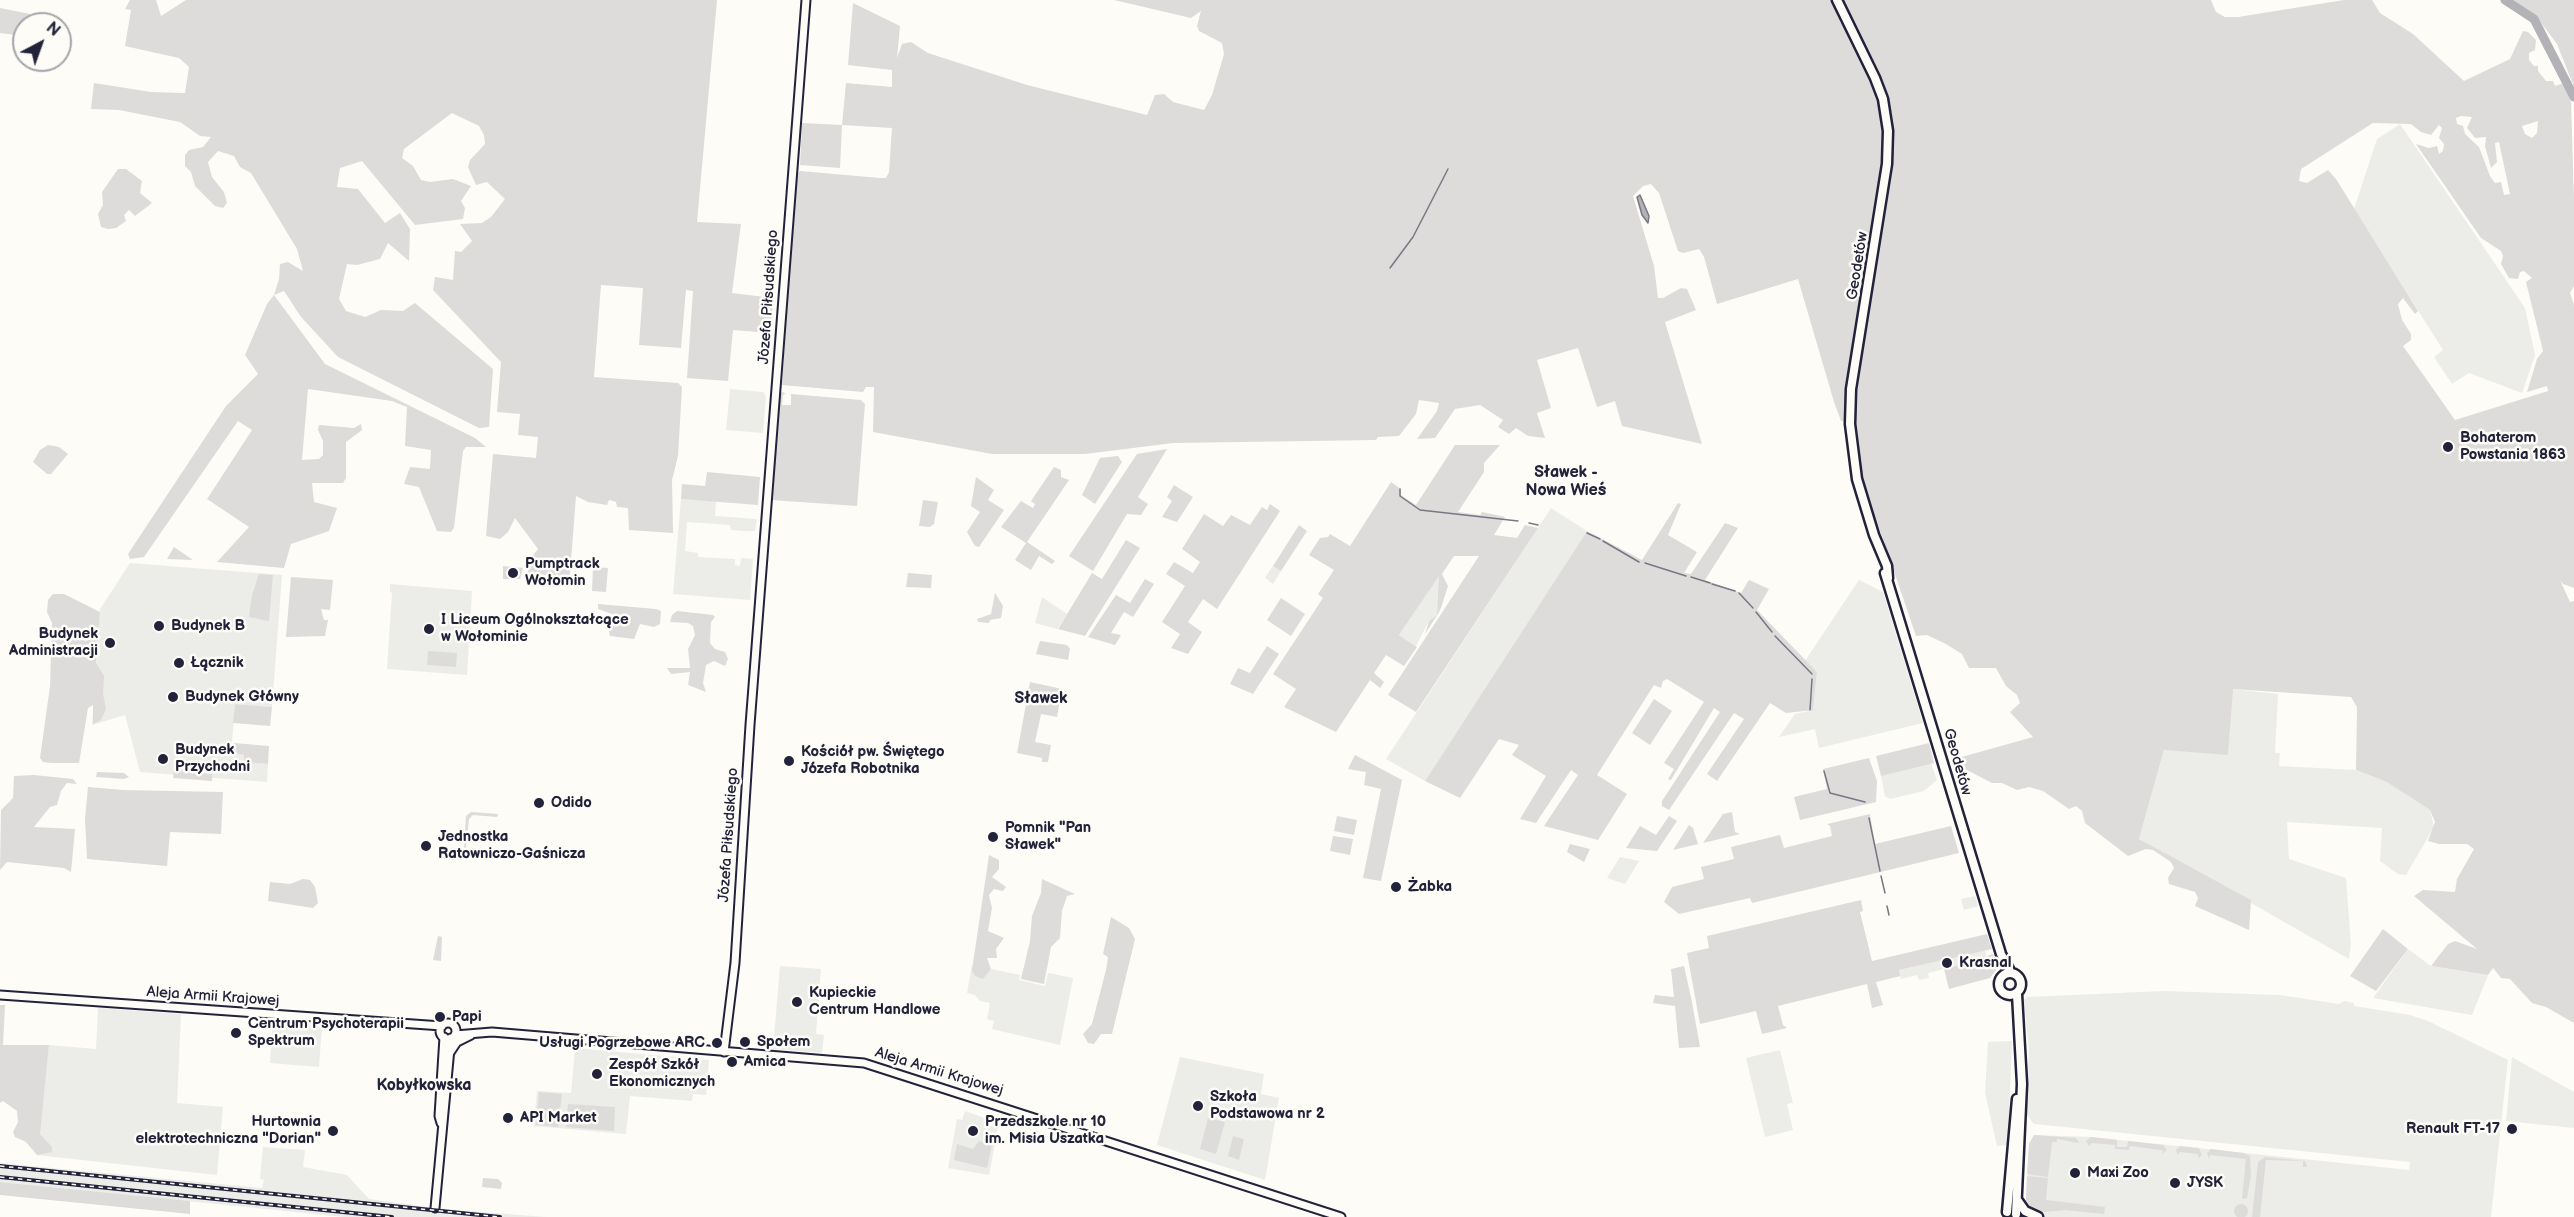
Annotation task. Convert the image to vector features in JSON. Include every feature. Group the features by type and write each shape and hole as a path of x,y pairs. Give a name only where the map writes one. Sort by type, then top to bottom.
{"main road":[{"name":"Geodetów","path":"1837,0 1875,78 1888,131 1887,164 1851,389 1850,424 1857,479 2007,974"},
{"path":"2010,1215 2018,1201 2022,1118 2017,1017 2013,995 2021,982 2016,975 2007,974 1999,987 2004,994 2013,995"},
{"path":"2010,1215 2019,1064"},
{"path":"2018,1201 2025,1211 2038,1217"}],"street":[{"name":"Józefa Piłsudskiego","path":"724,1052 735,963 758,620 806,0"},
{"name":"Aleja Armii Krajowej","path":"0,995 423,1027 448,1033 478,1031 864,1062 1341,1217"},
{"path":"448,1057 459,1040 478,1031"},
{"path":"435,1208 441,1123 444,1116 448,1033"},
{"path":"441,1123 439,1116 448,1033"}],"shaded area":[{"path":"130,0 156,0 161,16 186,0 717,0 697,222 741,224 732,293 773,298 771,333 733,330 728,381 687,378 693,291 686,290 681,348 639,345 643,288 601,285 594,377 678,383 682,387 678,456 672,480 673,533 629,530 628,508 617,507 616,502 609,500 607,505 588,502 576,496 569,587 526,584 530,559 538,549 515,518 508,532 500,539 486,536 493,454 536,458 538,437 518,435 520,414 497,412 501,362 433,290 435,277 453,280 455,251 461,252 472,241 460,224 482,223 491,217 505,199 487,182 476,185 468,167 470,160 485,144 484,135 479,126 452,113 404,149 402,158 413,166 421,180 430,182 453,179 471,186 461,201 465,208 463,219 415,225 362,161 340,168 337,187 358,189 385,223 400,213 410,229 409,261 388,243 380,259 357,265 347,264 339,299 346,311 365,317 381,310 403,311 415,303 493,369 489,427 479,428 338,357 301,317 284,291 274,295 279,279 280,264 288,262 303,271 297,249 251,173 240,167 234,156 218,151 208,162 212,177 224,192 227,203 223,208 215,206 195,186 191,172 185,166 185,155 189,150 203,147 211,137 200,136 180,122 119,110 91,109 94,83 151,92 185,93 189,67 179,58 125,46 131,10 125,9"},
{"path":"1114,0 2211,0 2216,12 2225,17 2238,17 2344,0 2372,0 2380,13 2413,34 2464,81 2510,59 2523,31 2528,32 2536,40 2535,50 2529,53 2529,60 2534,66 2538,66 2538,71 2546,81 2553,81 2555,86 2564,83 2571,101 2574,199 2574,286 2570,293 2574,305 2574,588 2563,584 2560,580 2570,602 2574,601 2574,1023 2546,1007 2532,1003 2510,979 2501,978 2493,968 2488,975 2431,966 2448,944 2455,941 2477,949 2414,896 2423,890 2455,892 2457,879 2474,849 2467,844 2439,844 2428,841 2435,822 2430,810 2387,782 2356,770 2357,707 2351,697 2233,689 2228,755 2164,750 2139,839 2251,900 2249,930 2195,906 2198,898 2195,892 2169,884 2168,878 2174,868 2171,862 2153,850 2146,849 2128,856 2085,823 2082,811 2076,806 2069,809 2043,791 2029,787 2017,790 2002,783 1992,783 1965,769 1958,784 1951,760 2033,737 2010,712 2020,703 2017,695 2006,686 1996,668 1969,668 1962,654 1946,644 1927,635 1916,636 1882,536 1857,479 1850,421 1841,421 1834,402 1798,279 1717,304 1704,257 1699,249 1683,253 1678,251 1659,193 1651,184 1643,186 1633,196 1654,266 1658,298 1663,298 1681,288 1687,289 1696,310 1665,322 1702,444 1622,426 1615,401 1597,407 1578,348 1537,360 1551,408 1537,413 1545,438 1528,436 1516,428 1509,434 1498,427 1503,420 1480,405 1455,409 1435,438 1417,439 1437,411 1439,403 1419,400 1416,414 1399,436 1378,437 1376,440 1173,443 1085,454 992,454 873,432 874,387 866,387 863,392 782,385 796,175 800,171 886,178 889,172 892,128 842,125 846,83 892,87 892,70 848,65 853,3 900,26 897,58 902,44 911,42 928,53 1027,85 1147,115 1155,95 1164,94 1173,102 1204,110 1212,95 1224,54 1222,43 1199,31 1197,26 1201,11 1191,18","holes":["2472,117 2467,128 2475,138 2486,137 2485,146 2491,168 2497,162 2495,143 2499,142 2510,194 2504,195 2501,182 2495,183 2490,176 2479,147 2465,134 2463,126 2457,124 2456,118","2538,121 2537,133 2532,138 2525,134 2522,126","2373,123 2411,124 2421,132 2431,135 2439,125 2442,128 2439,138 2444,144 2443,151 2439,154 2437,146 2429,148 2416,144 2481,238 2501,251 2503,256 2501,264 2509,278 2518,279 2520,272 2524,271 2532,278 2526,282 2543,351 2537,359 2527,392 2547,386 2548,391 2455,420 2403,346 2411,340 2411,334 2402,320 2398,304 2403,298 2415,314 2418,311 2336,179 2328,170 2307,183 2299,181 2301,169"]},
{"path":"2513,0 2574,0 2574,87 2557,44 2536,16"},
{"path":"0,8 20,12 12,12 12,34 0,33"},
{"path":"802,123 842,125 840,168 800,165"},
{"path":"2400,124 2525,308 2535,355 2522,393 2469,373 2452,384 2434,357 2443,350 2354,209 2377,139"},
{"path":"118,169 126,169 142,181 140,193 152,203 135,216 129,210 124,215 126,221 116,228 108,229 101,227 98,214 103,205 102,192"},
{"path":"1640,195 1649,216 1648,223 1642,215 1637,197"},
{"path":"274,295 325,364 475,438 486,447 466,447 463,451 454,528 451,532 437,531 419,487 404,484 410,467 430,469 431,450 405,446 407,407 392,401 308,389 302,460 319,459 323,455 323,441 318,430 319,425 354,428 361,424 362,430 346,442 346,478 343,483 312,483 314,502 337,508 329,531 291,544 284,568 217,562 249,527 207,499 252,430 238,421 144,557 130,559 128,554 226,406 258,374 245,355 267,304"},
{"path":"730,389 763,392 766,396 763,433 726,430"},
{"path":"780,392 786,393 783,395 782,405 791,405 791,394 861,400 865,404 857,506 771,500"},
{"path":"48,445 59,447 68,454 51,474 47,474 33,462 40,450"},
{"path":"1455,445 1500,445 1484,463 1484,472 1458,512 1480,515 1482,512 1505,517 1494,535 1517,538 1525,525 1538,528 1416,712 1388,695 1479,556 1454,556 1442,574 1448,586 1441,608 1438,614 1425,634 1429,621 1437,615 1439,576 1399,635 1417,647 1404,666 1386,655 1374,673 1384,682 1380,688 1370,680 1336,732 1284,707 1296,689 1273,674 1323,598 1318,594 1334,570 1309,555 1320,538 1328,537 1330,534 1350,546 1391,482 1401,489 1401,495 1416,505"},
{"path":"1167,449 1138,497 1148,504 1141,515 1127,514 1093,571 1069,556 1137,454"},
{"path":"1118,456 1122,462 1095,504 1082,495 1100,458"},
{"path":"1054,467 1061,470 1061,477 1069,480 1027,542 1055,561 1052,564 1039,556 1031,570 1015,560 1026,543 1001,527 1021,501 1033,508 1035,504 1031,501"},
{"path":"707,472 760,477 758,505 681,499 682,484 705,486"},
{"path":"976,477 994,490 988,500 1004,510 979,547 975,546 967,532 980,512 971,506"},
{"path":"1174,485 1193,497 1177,522 1162,517 1172,501 1167,497"},
{"path":"681,499 716,501 715,516 757,519 755,531 731,530 730,525 687,522 685,551 698,553 698,557 735,559 735,565 740,566 741,558 753,559 750,600 673,594"},
{"path":"923,500 938,502 934,524 930,527 919,526"},
{"path":"1678,503 1681,504 1668,535 1697,552 1684,573 1691,574 1725,523 1738,528 1705,580 1741,593 1749,580 1769,589 1757,610 1817,672 1813,710 1786,713 1770,703 1717,781 1707,774 1744,719 1734,713 1669,810 1662,806 1662,801 1720,712 1714,708 1671,780 1668,779 1674,769 1664,763 1704,702 1667,679 1663,681 1661,688 1654,685 1597,775 1627,794 1598,840 1544,826 1578,775 1571,770 1536,823 1520,819 1546,776 1512,755 1519,745 1499,739 1460,798 1425,781 1587,531 1642,560"},
{"path":"1270,504 1280,511 1217,609 1203,599 1188,622 1202,632 1188,654 1171,648 1180,634 1162,622 1185,586 1166,574 1174,562 1193,573 1200,562 1182,549 1204,514 1223,526 1231,515 1250,525 1262,507 1267,510"},
{"path":"1551,508 1587,531 1425,781 1386,759"},
{"path":"1299,525 1307,531 1281,571 1273,566"},
{"path":"1126,540 1140,548 1085,636 1058,629 1092,573 1102,579"},
{"path":"174,547 193,560 167,559"},
{"path":"130,563 282,575 272,707 235,704 232,743 233,753 245,755 245,762 268,764 267,782 140,772 125,715 92,725 100,609"},
{"name":"Pumptrack Wołomin","path":"503,566 523,568 520,579 503,579"},
{"path":"1273,566 1281,571 1273,584 1265,578"},
{"path":"593,567 608,568 606,592 592,591"},
{"path":"908,573 932,575 931,588 906,587"},
{"path":"259,574 273,575 269,621 249,617 252,595"},
{"path":"1440,574 1437,615 1429,621 1416,646 1399,635"},
{"path":"291,577 333,580 330,610 321,609 324,620 328,620 325,636 286,637"},
{"path":"1145,579 1154,584 1133,617 1124,612 1111,633 1121,635 1115,645 1088,637 1116,595 1130,603"},
{"path":"1859,580 1883,592 1923,723 1819,748 1815,729 1779,737 1795,714 1813,710 1817,672 1805,661"},
{"name":"I Liceum Ogólnokształcące w Wołominie","path":"390,584 472,591 467,675 387,669 392,593"},
{"path":"995,593 1003,606 1001,618 990,620 989,623 978,622 977,619 991,614"},
{"path":"53,594 64,594 100,612 96,663 104,676 103,694 106,709 101,720 93,724 93,705 88,708 79,763 43,762 40,758 50,686 52,623 47,612 48,600"},
{"path":"1042,597 1067,614 1057,629 1035,623"},
{"path":"1281,598 1305,614 1291,636 1267,620"},
{"path":"598,604 656,609 661,611 660,624 654,627 640,624 634,639 610,636 607,623 615,618 612,614 598,609"},
{"path":"677,611 715,617 711,622 710,643 715,649 725,652 728,659 725,666 714,661 706,665 703,683 706,692 688,685 690,672 671,674 667,668 690,668 688,649 695,635 693,626 688,623 670,622 672,615"},
{"path":"1040,641 1067,645 1070,649 1068,660 1036,654"},
{"path":"1267,646 1279,654 1253,694 1230,684 1238,668 1250,673"},
{"path":"428,651 457,653 456,667 427,665"},
{"path":"1030,682 1062,689 1057,717 1041,714 1035,742 1051,745 1048,762 1042,762 1042,758 1017,753"},
{"path":"2232,689 2278,694 2275,753 2280,753 2279,766 2356,770 2388,782 2430,810 2434,827 2406,875 2398,874 2380,861 2382,828 2287,822 2289,859 2346,878 2351,944 2349,959 2139,839 2164,750 2228,754"},
{"path":"1654,699 1672,711 1650,745 1632,733"},
{"path":"235,704 272,707 270,726 233,723"},
{"path":"234,743 269,746 268,764 244,762 244,755 233,753"},
{"path":"1929,743 1934,763 1881,776 1876,756"},
{"path":"1355,755 1402,780 1381,881 1363,878 1381,789 1364,785 1366,772 1348,769"},
{"path":"1869,758 1877,781 1876,802 1800,820 1794,797 1827,789 1823,769"},
{"path":"1931,763 1937,780 1924,791 1890,799 1885,796 1881,776"},
{"path":"174,771 212,774 212,781 173,778"},
{"path":"97,772 124,773 129,777 124,779 96,777"},
{"path":"34,775 73,779 77,784 67,783 61,791 57,805 50,807 34,827 75,829 71,872 64,868 7,862 0,870 1,810 13,798 14,776"},
{"path":"88,787 223,792 221,834 170,832 167,866 87,859 85,819"},
{"path":"471,812 498,814 497,817 473,815 469,819 466,848 464,848 466,816"},
{"path":"1732,812 1735,832 1740,834 1703,843 1723,814"},
{"path":"1870,814 1875,844 1951,826 1959,853 1752,903 1750,898 1679,914 1664,902 1672,887 1704,879 1701,867 1734,859 1731,847 1780,835 1784,848 1832,836 1830,826 1827,824"},
{"path":"1337,816 1357,820 1354,835 1334,831"},
{"path":"1669,816 1677,821 1657,851 1626,848 1640,826 1656,835"},
{"path":"1689,825 1693,828 1698,844 1673,850"},
{"path":"1333,836 1353,839 1350,855 1330,851"},
{"path":"1570,844 1590,849 1584,862 1567,852"},
{"path":"989,855 999,860 999,869 992,877 1006,887 1003,891 994,889 989,895 992,908 988,931 1004,938 996,949 997,958 987,958 991,969 983,979 975,976 972,970"},
{"path":"1620,857 1639,861 1625,884 1607,878"},
{"path":"303,879 310,880 315,887 318,903 313,908 268,901 270,882 290,884"},
{"path":"1042,879 1075,894 1067,896 1062,911 1060,938 1051,947 1044,984 1021,979 1030,941 1032,916 1041,893"},
{"path":"1975,896 1978,906 1964,910 1961,899"},
{"path":"1861,900 1863,911 1860,912 1872,961 1987,934 1992,949 1899,970 1900,976 1876,982 1883,1005 1872,1008 1867,984 1778,1006 1783,1025 1787,1028 1762,1034 1756,1011 1700,1024 1687,953 1709,948 1707,936"},
{"path":"1111,917 1129,928 1135,939 1112,1034 1101,1034 1094,1044 1088,1043 1083,1034 1092,1024 1106,970 1108,957 1103,954"},
{"path":"2383,929 2408,949 2376,991 2350,976"},
{"path":"438,936 442,937 441,961 433,960"},
{"path":"2408,949 2431,966 2488,975 2472,1015 2373,998"},
{"name":"Krasnal","path":"1985,950 1987,958 1928,973 1929,978 1919,980 1917,975 1901,979 1900,976 1876,982 1874,976"},
{"path":"1993,954 1995,961 1988,962 1995,962 1996,970 1990,978 1949,989 1944,969 1987,958"},
{"path":"972,965 1020,975 1019,980 1045,986 1048,973 1073,978 1060,1045 992,1029 994,1021 987,1019 990,1003 980,1001 975,995 967,993"},
{"name":"Kupieckie Centrum Handlowe","path":"780,966 821,969 816,1034 824,1035 822,1053 773,1049"},
{"path":"1684,966 1700,1047 1679,1048 1675,1006 1653,1003 1655,995 1674,997 1671,969"},
{"path":"2164,991 2280,995 2339,1004 2344,1001 2354,1003 2354,1006 2410,1015 2428,1021 2508,1060 2491,1217 2035,1217 2035,1211 2026,1198 2029,1144 2034,1135 2091,1137 2409,1170 2410,1162 2034,1124 2026,1114 2029,1050 2024,1000 2027,997"},
{"path":"0,1005 5,1005 3,1045 49,1045 40,1134 52,1147 52,1152 37,1155 26,1142 15,1137 13,1132 18,1122 17,1111 3,1101 0,1103"},
{"path":"98,1008 181,1014 177,1103 223,1107 217,1175 37,1155 49,1045 96,1049"},
{"path":"273,1021 322,1025 319,1067 270,1063"},
{"path":"2012,1041 2008,1145 1997,1146 1985,1093 1988,1042"},
{"path":"575,1048 709,1060 706,1095 693,1094 692,1101 630,1096 626,1134 534,1126 537,1091 571,1093"},
{"path":"1780,1050 1793,1103 1787,1104 1793,1130 1765,1137 1746,1058"},
{"path":"1180,1057 1264,1074 1261,1094 1279,1098 1265,1180 1157,1145"},
{"path":"2512,1057 2574,1092 2574,1128 2506,1121"},
{"path":"539,1092 562,1094 558,1127 536,1125"},
{"path":"568,1104 615,1107 614,1131 566,1127"},
{"path":"965,1111 987,1119 986,1124 998,1128 989,1175 948,1168 957,1119 962,1120"},
{"path":"1208,1118 1225,1122 1216,1154 1200,1149"},
{"path":"2034,1135 2076,1138 2079,1143 2057,1139 2057,1142 2052,1142 2048,1177 2027,1174 2029,1144"},
{"path":"1233,1136 1244,1139 1239,1160 1228,1156"},
{"path":"2091,1137 2117,1140 2117,1147 2127,1147 2128,1141 2163,1145 2167,1150 2162,1154 2163,1150 2130,1146 2129,1150 2115,1149 2115,1145 2092,1143 2089,1146 2086,1141"},
{"path":"979,1141 992,1145 987,1168 954,1160 957,1144 973,1149"},
{"path":"2180,1146 2199,1148 2202,1155 2198,1158 2198,1154 2180,1152 2178,1155 2176,1150"},
{"path":"263,1147 305,1150 303,1167 347,1175 369,1199 443,1209 546,1217 344,1217 0,1182 0,1163 262,1188 264,1180 260,1179"},
{"path":"2211,1149 2250,1156 2251,1176 2247,1198 2242,1199 2246,1159 2210,1155 2209,1159 2207,1153"},
{"path":"2265,1157 2305,1161 2307,1167 2303,1167 2303,1161 2266,1160 2260,1217 2252,1217 2258,1162"},
{"path":"2027,1176 2048,1178 2046,1200 2105,1207 2104,1214 2065,1210 2035,1213 2026,1200"},
{"path":"483,1178 498,1179 502,1183 501,1189 482,1187"},
{"path":"0,1182 190,1201 190,1214 0,1195"},
{"path":"2241,1204 2246,1206 2248,1211 2246,1216 2241,1218 2236,1216 2234,1211 2236,1206"}],"waterway":[{"path":"2505,0 2534,19 2574,97"},
{"path":"1390,268 1413,237 1448,169"},
{"path":"1400,489 1400,496 1420,510 1518,521"},
{"path":"1529,523 1538,525"},
{"path":"1587,533 1600,539"},
{"path":"1603,541 1639,562"},
{"path":"1645,563 1686,576"},
{"path":"1691,577 1710,583"},
{"path":"1712,584 1735,591"},
{"path":"1739,593 1753,608"},
{"path":"1756,612 1772,632"},
{"path":"1775,636 1812,674"},
{"path":"1810,710 1812,679"},
{"path":"1824,771 1830,793 1865,802"},
{"path":"1869,818 1880,871"},
{"path":"1881,876 1885,893"},
{"path":"1887,906 1889,915"}],"railway":[{"path":"0,1166 500,1217"},
{"path":"0,1177 392,1217"}],"place":[{"name":"Bohaterom Powstania 1863","path":"2448,447"},
{"name":"Pumptrack Wołomin","path":"513,573"},
{"name":"Budynek B","path":"159,626"},
{"name":"I Liceum Ogólnokształcące w Wołominie","path":"429,629"},
{"name":"Budynek Administracji","path":"110,643"},
{"name":"Łącznik","path":"179,663"},
{"name":"Budynek Główny","path":"173,697"},
{"name":"Budynek Przychodni","path":"163,759"},
{"name":"Kościół pw. Świętego Józefa Robotnika","path":"789,761"},
{"name":"Odido","path":"539,803"},
{"name":"Pomnik \"Pan Sławek\"","path":"993,837"},
{"name":"Jednostka Ratowniczo-Gaśnicza","path":"426,846"},
{"name":"Żabka","path":"1396,887"},
{"name":"Krasnal","path":"1947,963"},
{"name":"Kupieckie Centrum Handlowe","path":"797,1002"},
{"name":"Papi","path":"440,1017"},
{"name":"Centrum Psychoterapii Spektrum","path":"236,1033"},
{"name":"Społem","path":"745,1042"},
{"name":"Usługi Pogrzebowe ARC","path":"717,1043"},
{"name":"Amica","path":"732,1062"},
{"name":"Zespół Szkół Ekonomicznych","path":"597,1074"},
{"name":"Szkoła Podstawowa nr 2","path":"1198,1106"},
{"name":"API Market","path":"508,1118"},
{"name":"Renault FT-17","path":"2512,1129"},
{"name":"Hurtownia elektrotechniczna \"Dorian\"","path":"333,1131"},
{"name":"Przedszkole nr 10 im. Misia Uszatka","path":"973,1131"},
{"name":"Maxi Zoo","path":"2075,1173"},
{"name":"JYSK","path":"2175,1183"}],"district":[{"name":"Sławek - Nowa Wieś","path":"1566,482"},
{"name":"Sławek","path":"1041,699"},
{"name":"Kobyłkowska","path":"424,1086"}]}
